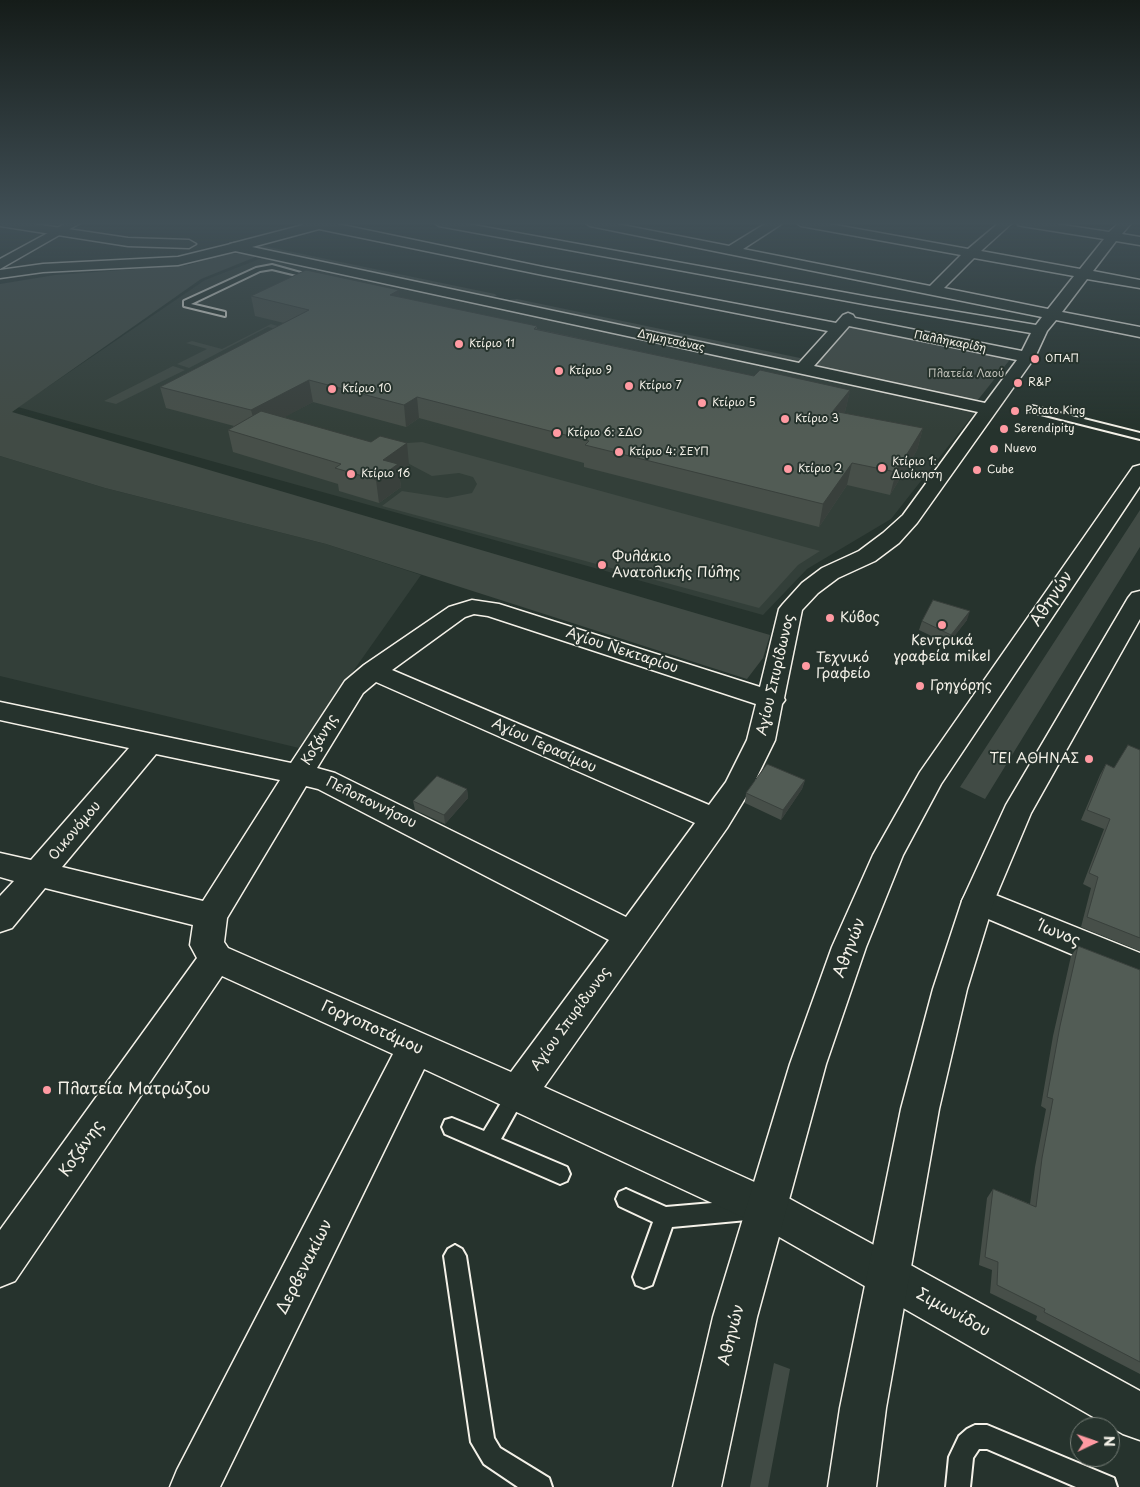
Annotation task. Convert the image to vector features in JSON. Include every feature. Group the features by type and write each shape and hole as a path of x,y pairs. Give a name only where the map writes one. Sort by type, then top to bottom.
{"main road":[{"name":"Δημητσάνας","path":"439,291 808,363"},
{"name":"Δημητσάνας","path":"507,291 808,363 990,409"},
{"name":"Παλληκαρίδη","path":"658,291 1027,357"},
{"path":"817,291 1040,330"},
{"path":"808,363 842,324 869,301 884,291"},
{"path":"935,291 1140,332"},
{"name":"Αγίου Σπυρίδωνος","path":"517,1094 738,787 761,740 772,700 782,641 791,609 810,588 830,573 866,556 891,538 910,519 1027,357 1040,330 1071,291"},
{"path":"492,303 510,292"},
{"name":"Αθηνών","path":"697,1487 735,1318 808,1064 848,947 888,855 930,778 1140,471"},
{"path":"852,1487 863,1408 920,1109 950,989 978,901 1016,814 1140,598"},
{"name":"Αγίου Νεκταρίου","path":"472,607 491,609 772,700"},
{"name":"Κοζάνης","path":"211,916 354,687 373,671 457,612 472,607"},
{"name":"Αγίου Γερασίμου","path":"373,671 716,820"},
{"name":"Πελοποννήσου","path":"0,711 325,780 632,936"},
{"name":"Οικονόμου","path":"0,919 150,743"},
{"path":"0,864 211,916 207,937 208,946 216,958"},
{"name":"Ίωνος","path":"978,901 1140,968"},
{"name":"Γοργοποτάμου","path":"216,958 416,1047 767,1208"},
{"name":"Κοζάνης","path":"0,1266 216,958"},
{"name":"Δερβενακίων","path":"194,1487 416,1047"},
{"name":"Σιμωνίδου","path":"767,1208 1140,1417"}],"lane":[{"path":"211,291 187,303 188,306 222,314"},
{"path":"1032,409 1140,436"},
{"path":"488,1143 517,1094"},
{"path":"452,1127 560,1174"},
{"path":"626,1199 665,1217 767,1208"},
{"path":"644,1277 665,1217"},
{"path":"455,1256 483,1442 492,1456 540,1487"},
{"path":"958,1487 961,1458 967,1444 975,1437 987,1436 1104,1487"}],"shaded area":[{"path":"188,291 418,291 976,411 891,519 807,569 763,615 18,407"},
{"path":"0,456 105,488 326,544 421,575 299,748 0,676"}],"green space":[{"path":"0,291 183,291 12,412 770,635 763,658 747,679 326,544 105,488 0,456"},
{"path":"459,291 482,291 497,296 489,298"},
{"path":"517,299 803,360 797,362 509,300"},
{"path":"271,324 281,327 276,329 268,327 189,368 177,364 207,349 186,343 192,341 222,349"},
{"name":"Πλατεία Λαού","path":"849,326 1012,357 977,401 812,368"},
{"path":"173,366 185,370 116,404 104,401"},
{"path":"422,442 820,551 798,565 759,608 382,506 402,491 447,498 472,493 477,484 473,477 459,473 432,476 398,458 407,443"},
{"path":"1140,510 1140,547 985,799 960,787"},
{"path":"774,1363 790,1369 768,1487 750,1487"}],"building":[{"path":"261,291 396,291 390,295 537,326 534,329 754,376 760,370 850,390 833,411 923,428 896,472 852,463 823,504 585,445 589,441 417,397 404,405 309,380 251,410 160,387 309,310 251,296"},
{"path":"261,411 371,442 380,436 407,443 383,460 398,464 376,480 335,468 341,464 228,430"},
{"path":"933,600 970,611 951,635 922,621"},
{"path":"1128,745 1140,750 1140,938 1087,917 1098,877 1089,873 1110,819 1087,810 1106,764 1114,768"},
{"path":"767,764 805,780 783,810 746,793"},
{"path":"437,776 467,789 444,815 413,801"},
{"path":"1078,946 1140,970 1140,1362 1044,1312 1045,1309 997,1285 998,1262 985,1257 993,1189 1036,1207 1042,1158 1053,1099 1047,1097 1060,1026"}],"place":[{"name":"Κτίριο 11","path":"459,344"},
{"name":"ΟΠΑΠ","path":"1035,359"},
{"name":"Κτίριο 9","path":"559,371"},
{"name":"R&P","path":"1018,383"},
{"name":"Κτίριο 7","path":"629,386"},
{"name":"Κτίριο 10","path":"332,389"},
{"name":"Κτίριο 5","path":"702,403"},
{"name":"Potato King","path":"1015,411"},
{"name":"Κτίριο 3","path":"785,419"},
{"name":"Serendipity","path":"1004,429"},
{"name":"Κτίριο 6: ΣΔΟ","path":"557,433"},
{"name":"Nuevo","path":"994,449"},
{"name":"Κτίριο 4: ΣΕΥΠ","path":"619,452"},
{"name":"Κτίριο 1: Διοίκηση","path":"882,468"},
{"name":"Κτίριο 2","path":"788,469"},
{"name":"Cube","path":"977,470"},
{"name":"Κτίριο 16","path":"351,474"},
{"name":"Φυλάκιο Ανατολικής Πύλης","path":"602,565"},
{"name":"Κύβος","path":"830,618"},
{"name":"Κεντρικά γραφεία mikel","path":"942,625"},
{"name":"Τεχνικό Γραφείο","path":"806,666"},
{"name":"Γρηγόρης","path":"920,686"},
{"name":"ΤΕΙ ΑΘΗΝΑΣ","path":"1089,759"},
{"name":"Πλατεία Ματρώζου","path":"47,1090"}]}
